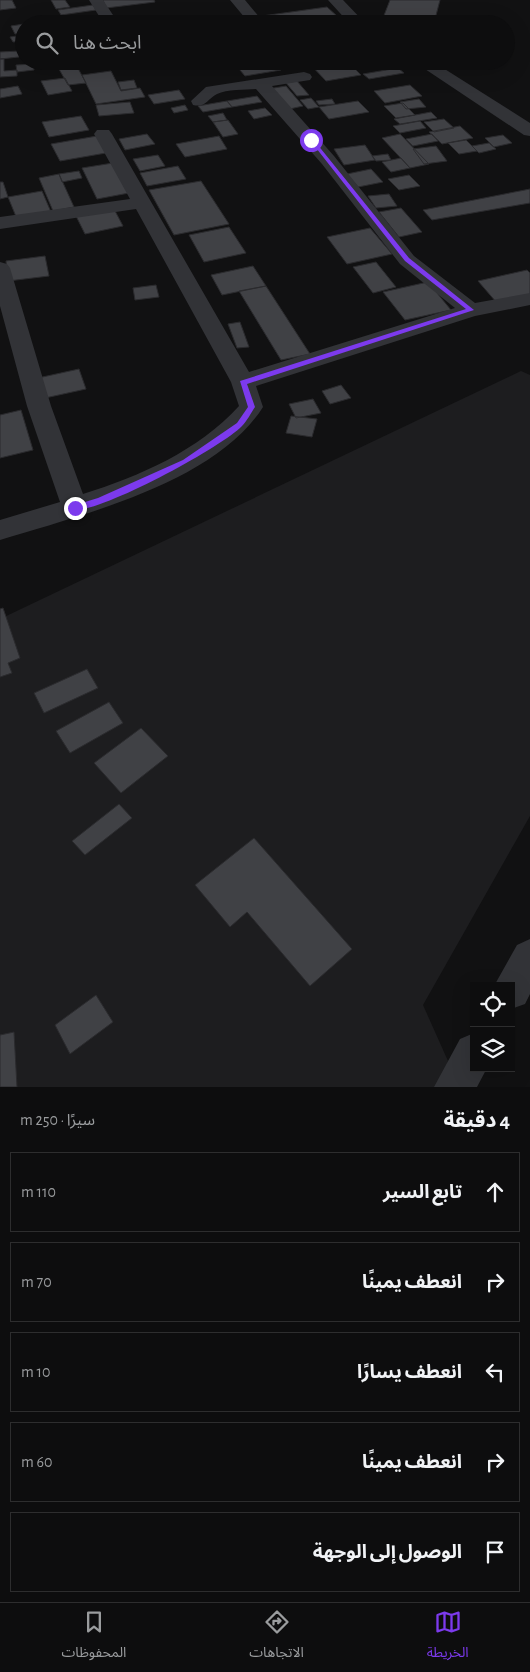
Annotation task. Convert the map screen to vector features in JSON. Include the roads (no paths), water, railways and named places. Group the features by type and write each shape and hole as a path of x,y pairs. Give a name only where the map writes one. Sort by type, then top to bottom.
{"street":[{"path":"96,0 106,15"},
{"path":"237,0 250,15"},
{"path":"335,0 350,15"},
{"path":"298,70 317,92"},
{"path":"435,70 530,131"},
{"path":"199,101 212,90 262,85 304,77"},
{"path":"262,85 328,160 407,260 471,310"},
{"path":"0,530 101,500 185,461 240,424 251,407 243,382 103,134"},
{"path":"0,223 141,203"},
{"path":"0,268 39,406 75,508"},
{"path":"243,382 471,310 530,299"},
{"path":"515,983 530,958"},
{"path":"454,1087 470,1060"}]}
